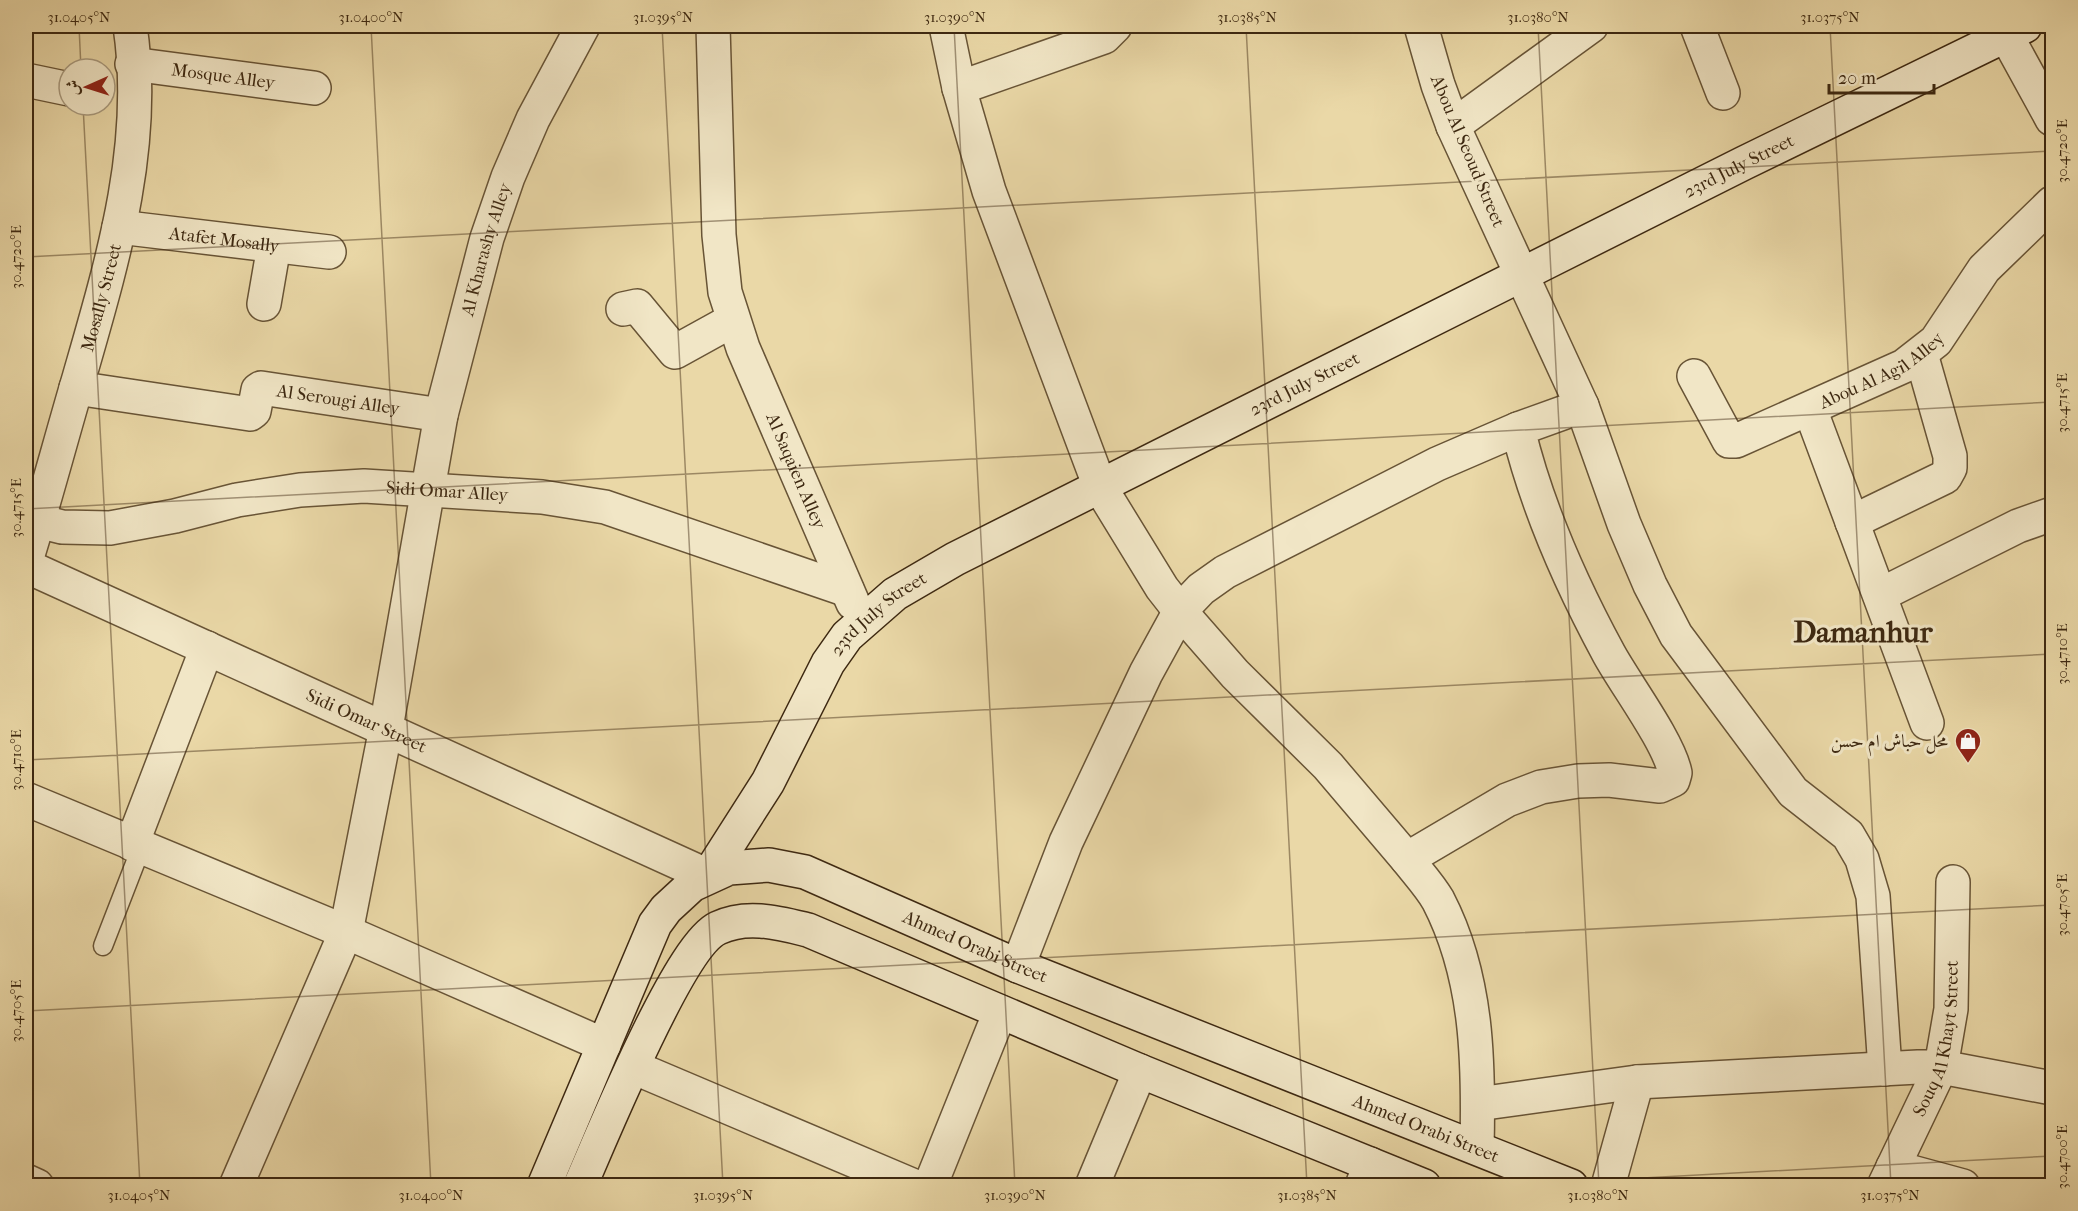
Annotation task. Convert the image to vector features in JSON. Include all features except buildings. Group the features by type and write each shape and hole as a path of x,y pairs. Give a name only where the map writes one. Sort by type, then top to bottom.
{"street":[{"name":"Mosally Street","path":"26,561 114,256 128,184 119,99 132,64 130,26"},
{"name":"Al Kharashy Alley","path":"236,1185 346,932 386,728 441,415 487,238 508,177 532,119 583,26"},
{"name":"Al Saqaien Alley","path":"713,26 719,235 725,292 733,320 862,621"},
{"path":"946,26 959,88 989,191 1100,487 1162,588 1180,611 1235,674 1328,766 1437,898 1462,953 1474,1019 1478,1104 1477,1148"},
{"path":"959,88 1104,37 1115,26"},
{"name":"Abou Al Seoud Street","path":"1421,26 1453,126 1582,406 1628,534 1650,585 1676,635 1793,792 1848,835 1862,859 1872,896 1885,1069"},
{"path":"1453,126 1591,26"},
{"path":"1697,26 1723,93"},
{"path":"2011,28 2052,119"},
{"name":"23rd July Street","path":"708,876 768,782 828,663 847,636 895,594 924,576 2011,28"},
{"name":"Mosque Alley","path":"132,64 314,88"},
{"path":"26,80 57,86"},
{"name":"Abou Al Agil Alley","path":"1694,376 1729,441 1736,441 1888,375 1921,354 1936,341 1994,257 2052,203"},
{"name":"Atafet Mosally","path":"119,227 329,252"},
{"path":"264,304 274,246"},
{"path":"623,309 637,306 675,352 733,320"},
{"path":"1852,522 1944,477 1950,468 1950,456 1921,354"},
{"name":"Al Serougi Alley","path":"76,388 250,414 254,411 258,390 261,388 441,415"},
{"path":"1018,966 1066,842 1104,758 1180,611 1201,589 1225,572 1437,464 1518,429 1582,406"},
{"path":"1810,409 1927,723"},
{"path":"1407,859 1507,800 1540,787 1578,781 1609,780 1660,786 1673,780 1675,773 1674,765 1609,654 1570,576 1539,505 1518,429"},
{"name":"Sidi Omar Alley","path":"38,520 62,527 110,528 175,516 237,500 300,490 364,486 542,497 605,507 847,590"},
{"path":"1880,595 2018,526 2052,514"},
{"name":"Sidi Omar Street","path":"26,566 708,876"},
{"path":"136,846 207,648"},
{"path":"26,800 346,932 604,1045"},
{"name":"Ahmed Orabi Street","path":"544,1185 655,924 678,896 708,876 751,865 778,866 805,872 1018,966 1571,1185"},
{"name":"Souq Al Khayt Street","path":"1889,1176 1941,1067 1952,1001 1953,882"},
{"path":"580,1185 633,1067 697,946 716,929 741,921 783,924 808,930 1140,1071 1366,1175 1424,1185"},
{"path":"930,1185 1000,1012"},
{"path":"633,1067 914,1185"},
{"path":"1478,1104 1637,1082 1941,1067 2052,1088"},
{"path":"1092,1185 1140,1071"},
{"path":"1608,1185 1637,1082"},
{"path":"1889,1176 1963,1185"},
{"path":"26,1181 37,1185"}],"lane":[{"path":"103,946 136,846"}],"place":[{"name":"محل حباش ام حسن","path":"1968,764"}],"district":[{"name":"Damanhur","path":"1863,632"}]}
